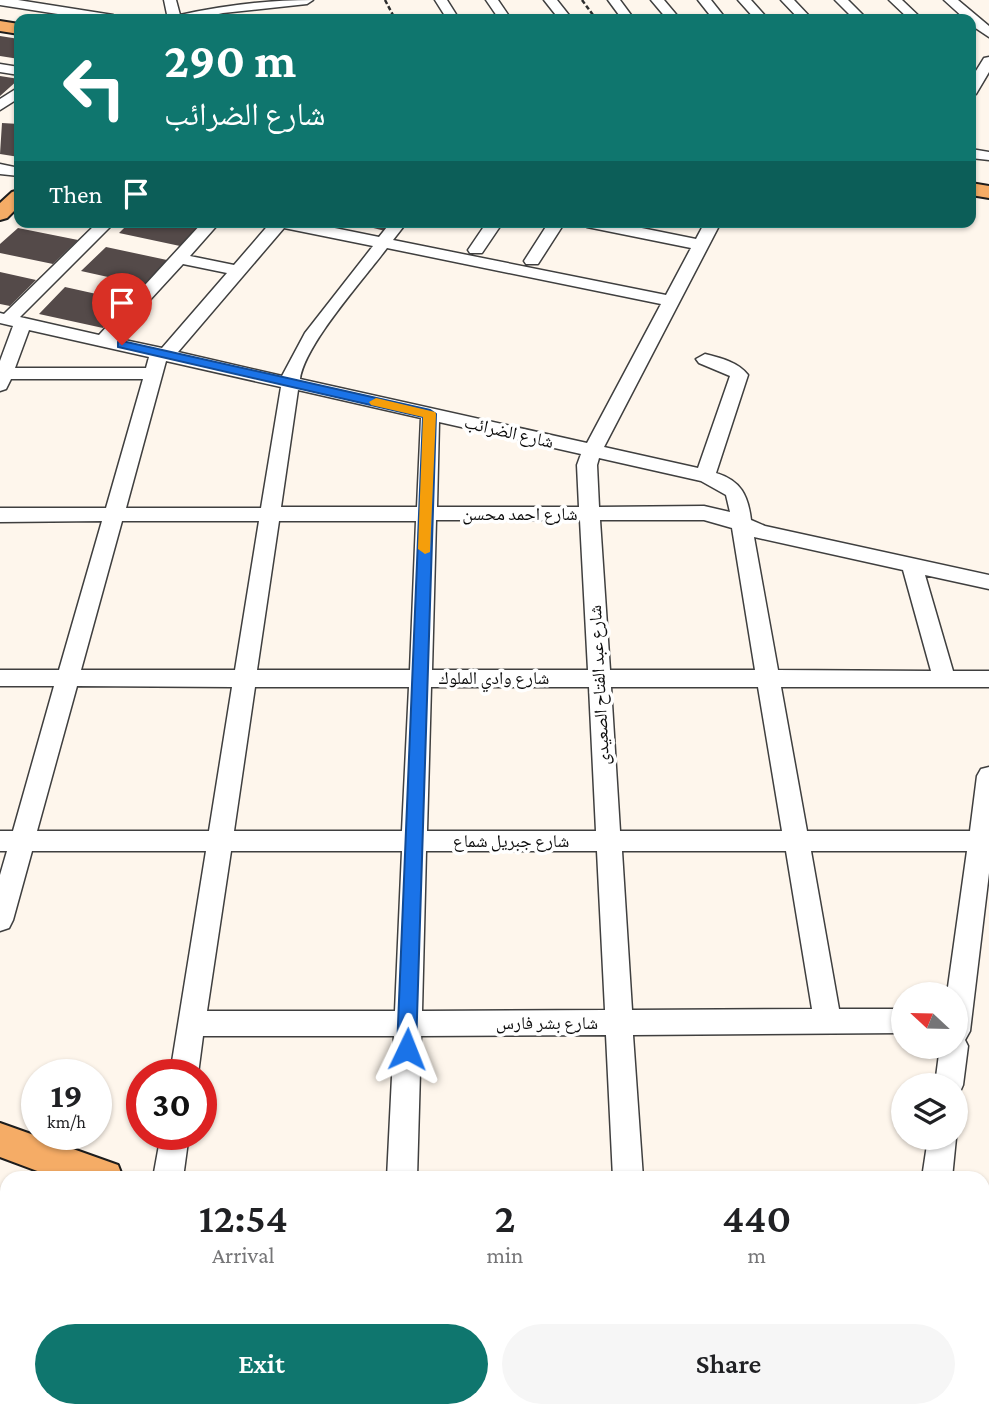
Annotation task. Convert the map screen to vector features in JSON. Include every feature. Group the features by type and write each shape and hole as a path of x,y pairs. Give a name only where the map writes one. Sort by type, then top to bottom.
{"main road":[{"path":"0,200 14,187"},
{"path":"0,214 14,201"},
{"path":"0,1140 86,1171"}],"street":[{"path":"200,14 238,4 307,0"},
{"path":"551,0 562,14"},
{"path":"657,0 670,14"},
{"path":"704,0 716,14"},
{"path":"744,0 757,14"},
{"path":"787,0 801,14"},
{"path":"841,0 856,14"},
{"path":"895,0 910,14"},
{"path":"950,0 967,14"},
{"path":"7,1 65,6 95,14"},
{"path":"976,83 989,61"},
{"path":"0,106 14,95"},
{"path":"101,228 11,320 1,378 159,360"},
{"path":"104,340 206,228"},
{"path":"0,920 11,841 67,678 159,360 275,228"},
{"path":"341,228 391,233 674,295"},
{"path":"362,228 532,261 674,295"},
{"path":"476,250 491,228"},
{"path":"532,261 552,228"},
{"path":"622,228 701,245"},
{"name":"شارع عبد الفتاح الصعيدى","path":"628,1171 587,465 710,228"},
{"path":"186,1059 292,371 302,351 391,233"},
{"path":"179,258 239,271"},
{"name":"شارع الضرائب","path":"11,320 104,340 159,360 290,383 705,476 723,482 736,492 741,524"},
{"path":"705,359 733,369 739,375 705,476"},
{"path":"402,1171 430,414"},
{"name":"شارع احمد محسن","path":"0,515 704,513 723,516 761,532 989,582"},
{"path":"741,524 828,1022"},
{"path":"912,565 944,679"},
{"name":"شارع وادي الملوك","path":"0,678 989,679"},
{"path":"962,982 984,832 989,776"},
{"name":"شارع جبريل شماع","path":"11,841 796,841 984,832"},
{"name":"شارع بشر فارس","path":"192,1024 891,1021"},
{"path":"169,1171 172,1150"},
{"path":"938,1171 940,1150"}],"building":[{"path":"0,36 14,38 14,58 0,56"},
{"path":"0,76 14,78 14,83 0,96"},
{"path":"2,123 14,124 14,156 0,154"},
{"path":"18,228 78,240 53,264 0,253 0,244"},
{"path":"124,228 197,228 180,246 119,233"},
{"path":"106,247 167,260 144,285 81,271"},
{"path":"0,272 36,280 10,306 0,304"},
{"path":"65,287 128,301 103,328 39,314"}],"slow traffic":[{"path":"376,402 430,414 425,549"}],"route":[{"path":"122,345 430,414 407,1049"}]}
